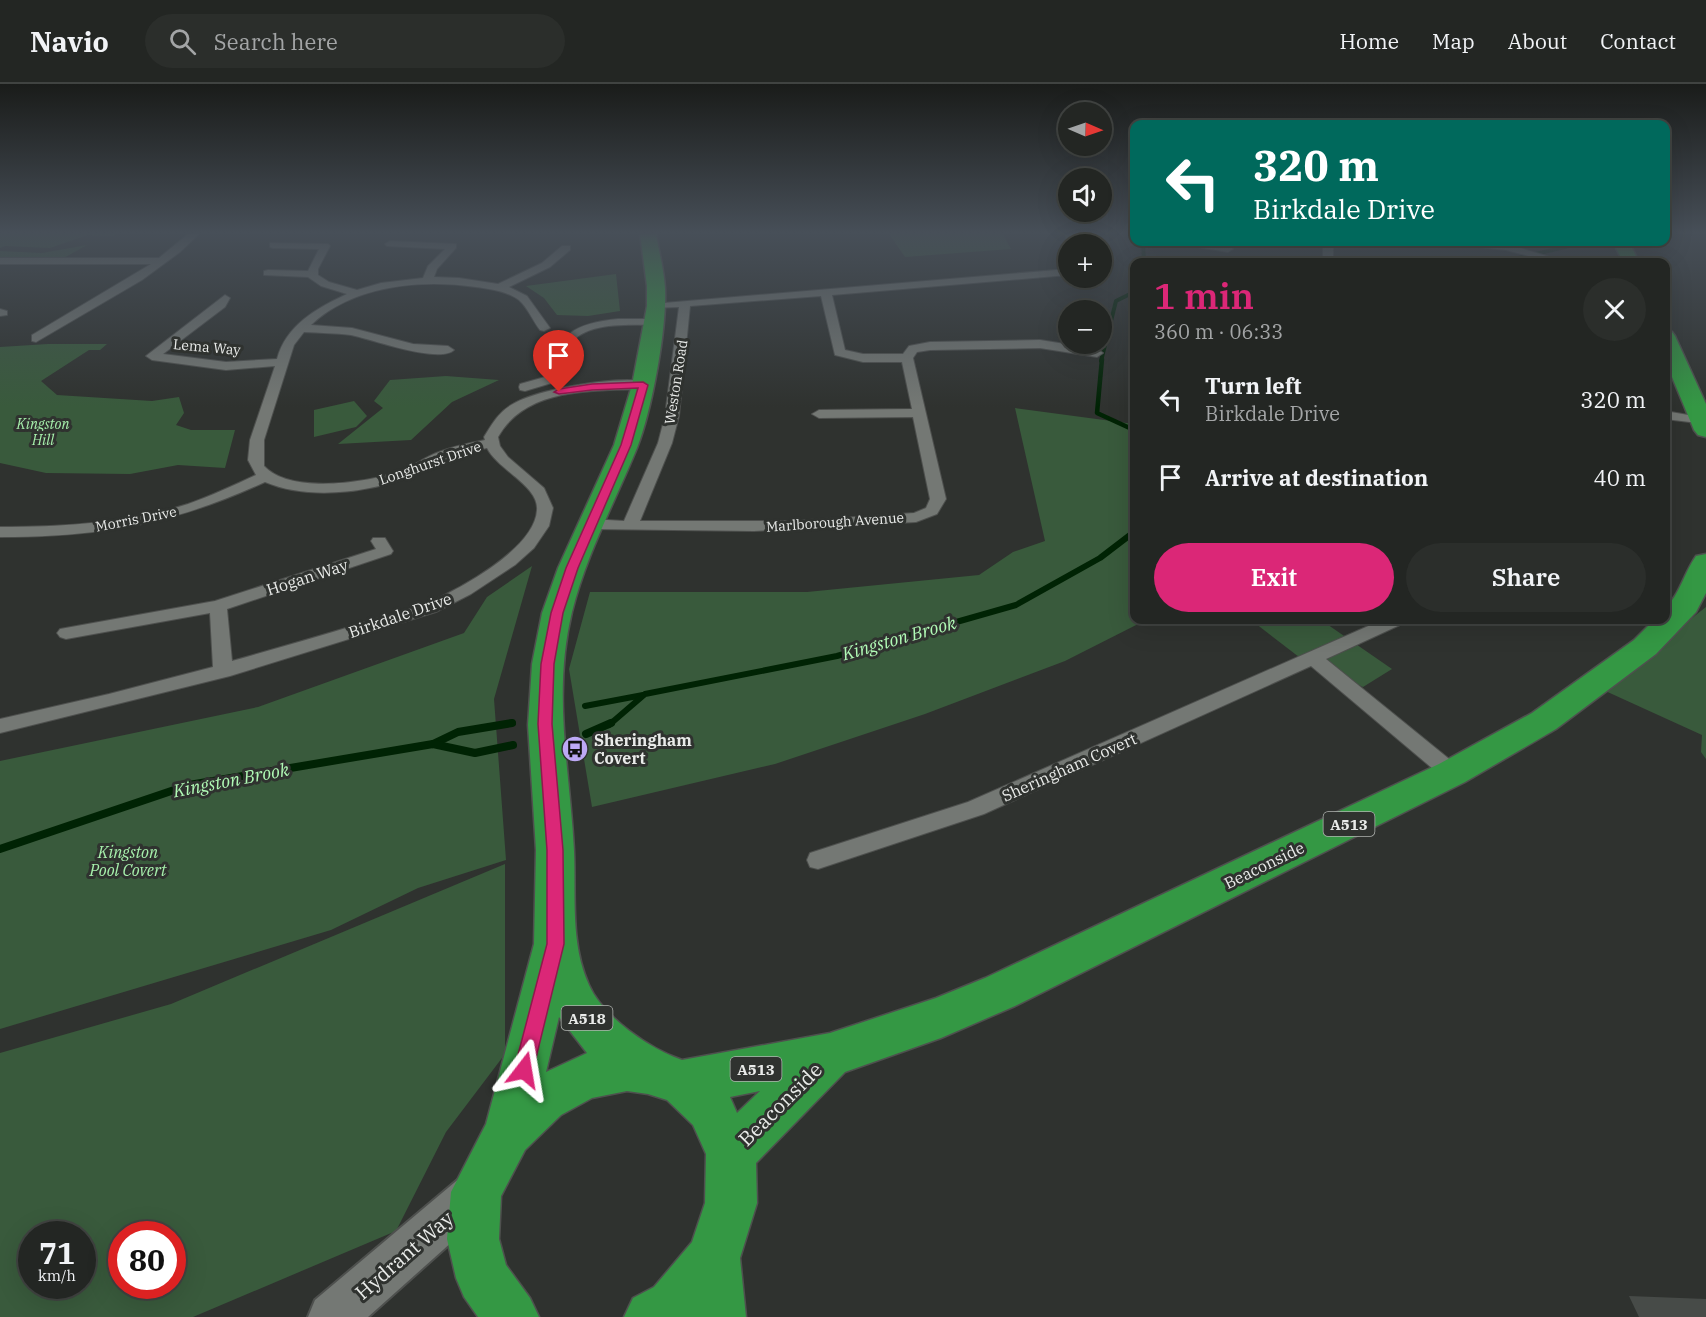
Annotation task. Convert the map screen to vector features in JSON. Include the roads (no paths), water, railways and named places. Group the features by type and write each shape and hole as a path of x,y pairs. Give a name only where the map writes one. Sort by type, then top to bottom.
{"highway":[{"name":"Weston Road","path":"508,1133 555,944 555,850 545,724 548,664 557,613 572,568 626,445 643,385 656,292"},
{"path":"1670,347 1704,425"},
{"name":"Beaconside","path":"1670,621 1686,605 1706,562"},
{"name":"Beaconside","path":"508,1133 544,1098 585,1076 627,1069 665,1077 830,1055 941,1017 1000,992 1452,773 1544,721 1645,647 1667,624"},
{"name":"Weston Road","path":"555,944 570,996 600,1035 710,1108 731,1153"},
{"name":"Beaconside","path":"731,1153 830,1055"},
{"path":"508,1133 476,1192 473,1239 483,1278 508,1317"},
{"path":"652,1317 673,1306 713,1258 731,1203 731,1153"},
{"path":"713,1258 718,1317"}],"street":[{"path":"36,338 112,292"},
{"path":"349,292 357,294"},
{"path":"265,476 256,464 257,440 287,345 301,328 332,305 367,292"},
{"path":"507,292 523,299 544,328"},
{"path":"825,292 830,302 839,352 863,358 907,358 909,351 918,347 952,345 1040,344 1058,347"},
{"path":"525,387 551,379 562,345 582,330 654,314 685,304 831,292"},
{"name":"Lema Way","path":"225,298 221,305 152,356 226,366 283,362"},
{"name":"Weston Road","path":"630,525 665,443 672,416 685,304"},
{"path":"301,328 352,332 413,348 448,350"},
{"name":"Marlborough Avenue","path":"591,524 799,526 879,521 926,514 932,511 938,499 907,358"},
{"path":"491,443 493,429 500,421 520,407 544,396 592,387 643,385"},
{"path":"819,414 919,413"},
{"path":"1670,416 1704,425"},
{"name":"Longhurst Drive","path":"265,476 283,483 314,488 363,484 398,477 444,455 491,443"},
{"name":"Birkdale Drive","path":"0,726 70,711 223,672 430,608 456,597 500,569 533,537 545,514 545,503 539,492 501,458 491,443"},
{"name":"Morris Drive","path":"0,532 89,527 171,513 214,499 265,476"},
{"name":"Hogan Way","path":"66,633 218,606 385,551 380,541"},
{"path":"218,606 223,672"},
{"name":"Sheringham Covert","path":"818,860 976,808 1387,624"},
{"path":"1313,658 1452,773"},
{"name":"Hydrant Way","path":"332,1317 476,1192"}],"waterway":[{"path":"1101,361 1116,301 1130,294"},
{"path":"1102,359 1097,413 1130,428"},
{"name":"Kingston Brook","path":"609,725 645,694 837,656 1016,605 1100,558 1130,535"},
{"name":"Kingston Brook","path":"585,706 643,695"},
{"name":"Kingston Brook","path":"433,744 458,732 512,723"},
{"name":"Kingston Brook","path":"503,725 513,723"},
{"name":"Kingston Brook","path":"586,734 611,723"},
{"name":"Kingston Brook","path":"0,849 189,785 433,744"},
{"name":"Kingston Brook","path":"433,744 475,753 513,745"}],"place":[{"name":"Sheringham Covert","path":"575,749"}],"park label":[{"name":"Kingston Hill","path":"43,432"},
{"name":"Kingston Pool Covert","path":"128,861"}]}
